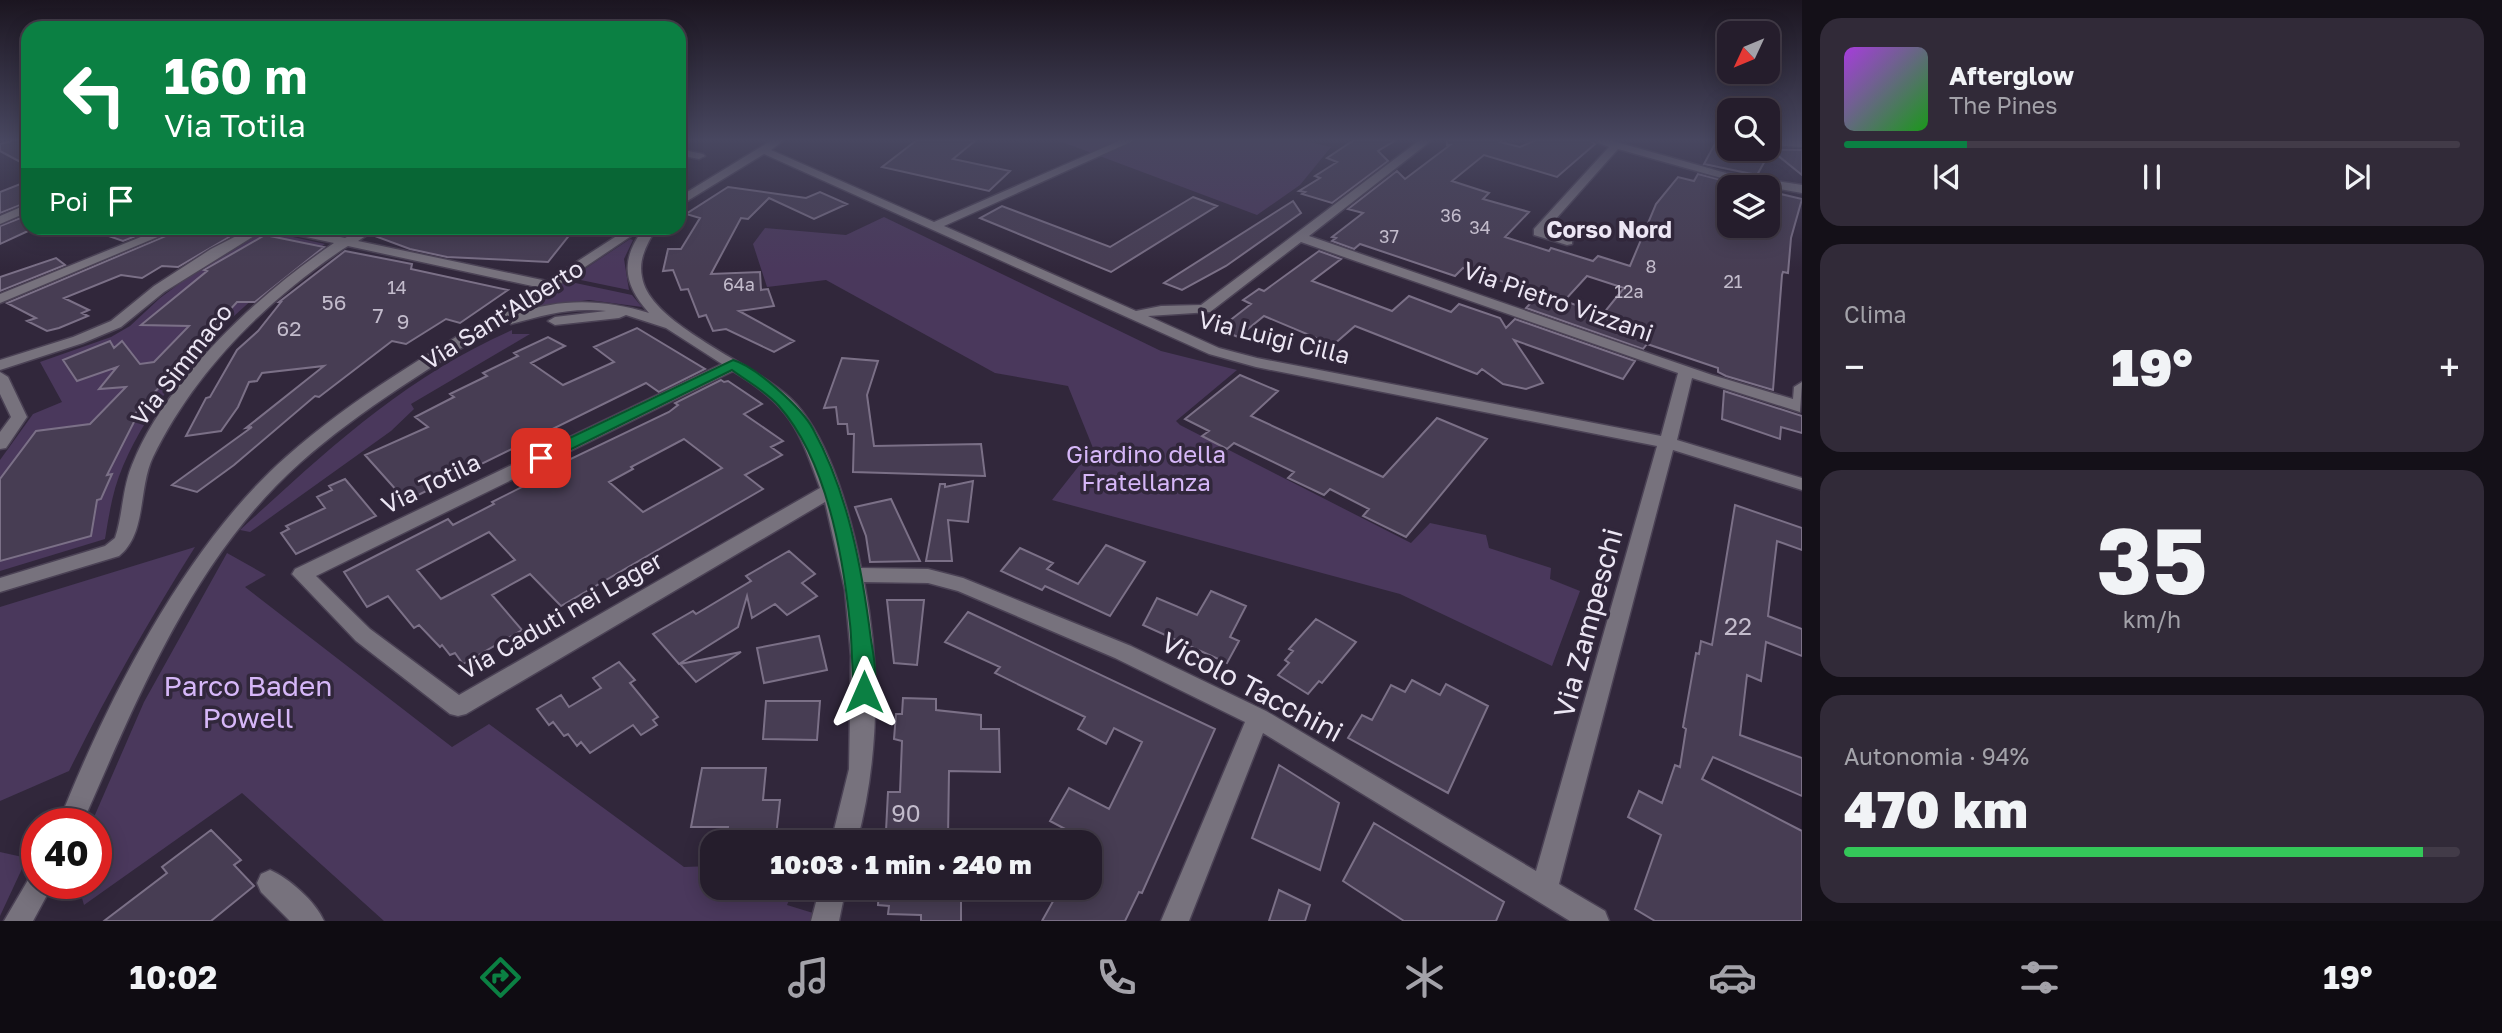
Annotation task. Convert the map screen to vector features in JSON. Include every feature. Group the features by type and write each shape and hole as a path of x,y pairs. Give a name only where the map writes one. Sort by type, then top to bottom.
{"street":[{"path":"686,198 710,183"},
{"name":"Via Luigi Cilla","path":"837,183 1214,351 1256,362 1668,443 1802,484"},
{"path":"934,226 1032,183"},
{"path":"1135,317 1150,310 1205,309 1372,183"},
{"path":"1567,241 1538,232 1582,183"},
{"path":"1766,183 1802,189"},
{"path":"0,220 21,211"},
{"path":"0,299 156,235"},
{"path":"0,365 78,340 116,324 171,281 248,235"},
{"path":"315,235 550,286"},
{"name":"Via Simmaco","path":"0,585 112,551 124,540 133,492 143,459 167,417 206,366 260,305 299,271 356,235"},
{"name":"Via Sant'Alberto","path":"77,808 110,732 148,658 208,557 244,509 282,471 362,405 626,235"},
{"name":"Via Sant'Alberto","path":"645,235 637,247 634,271 641,294 673,327"},
{"name":"Via Pietro Vizzani","path":"1301,238 1686,371 1801,407"},
{"name":"Via Sant'Alberto","path":"403,378 494,327 533,311 594,304 637,312 673,327 782,400 806,428 831,489 854,575 864,679 860,774 847,830"},
{"name":"Via Sant'Alberto","path":"555,321 637,312"},
{"name":"Via Totila","path":"302,574 733,365"},
{"name":"Via Zampeschi","path":"1544,890 1686,371"},
{"path":"0,377 19,417 0,444"},
{"path":"1801,407 1802,387"},
{"name":"Via Caduti nei Lager","path":"302,574 363,635 458,707 831,489"},
{"name":"Vicolo Tacchini","path":"854,575 928,576 963,585 1123,652 1258,718 1595,921"},
{"path":"1175,921 1258,718"},
{"path":"270,883 310,921"},
{"path":"18,921 33,899"},
{"path":"32,921 39,899"},
{"path":"825,921 830,900"}],"green space":[{"path":"1172,183 1302,183 1257,215"},
{"name":"Giardino della Fratellanza","path":"884,217 1161,351 1237,370 1176,421 1180,425 1411,543 1430,523 1486,535 1489,548 1551,568 1550,579 1580,591 1552,666 1400,594 1052,500 1093,448 1068,386 995,373 826,280 767,287 753,244 765,228 846,235"},
{"path":"258,235 283,235 325,244 266,288 237,314 183,371 159,402 123,466 105,539 0,571 0,460 33,414 62,402 40,362 111,337 130,326 160,298 191,275"},
{"path":"630,239 633,240 624,259 629,290 571,278"},
{"path":"566,281 632,295 642,307 589,300 542,306 507,318"},
{"path":"512,330 512,334 530,334 411,404 414,409 391,431 250,532 240,530 367,418 436,370"},
{"path":"195,547 129,658 69,771 0,801 0,607"},
{"name":"Parco Baden Powell","path":"227,553 266,575 245,587 452,747 489,724 684,867 700,866 700,900 789,900 787,905 813,913 810,921 384,921 242,793 112,885 112,808 98,808 144,702"},
{"path":"0,852 21,857 21,871 0,916"}],"building":[{"path":"953,183 997,183 989,191"},
{"path":"1312,183 1359,183 1332,203 1299,191"},
{"path":"1382,183 1458,183 1489,193 1483,199 1529,212 1505,237 1549,251 1551,248 1593,261 1598,256 1630,266 1656,204 1673,183 1717,183 1717,238 1780,238 1780,194 1802,199 1791,238 1788,273 1783,272 1782,275 1773,390 1726,376 1718,372 1718,368 1647,344 1643,349 1526,308 1539,294 1463,268 1455,276 1360,244 1354,249 1332,241 1336,238 1332,237 1363,213 1348,209","holes":["1587,276 1624,288 1603,314 1564,301"]},
{"path":"21,184 21,205 0,213 0,192"},
{"path":"728,187 806,198 820,192 847,204 814,219 769,198 748,219 741,218 711,274 760,272 761,290 768,289 774,306 739,311 794,341 774,352 726,329 713,331 706,315 699,317 688,289 681,290 673,270 663,271 668,249 681,249 700,218 686,214"},
{"path":"1193,197 1217,206 1111,272 980,218 1002,206 1110,247"},
{"path":"1293,201 1301,213 1226,266 1182,290 1164,283"},
{"path":"21,218 21,234 0,244 0,226"},
{"path":"106,235 139,235 123,241"},
{"path":"168,235 233,235 178,267 162,266 142,278 121,275 64,298 89,310 82,313 88,316 59,328 47,331 27,321 36,318 7,303"},
{"path":"265,235 324,247 255,302 237,302 132,417 135,420 107,475 112,474 101,499 97,500 91,536 0,561 0,479 36,431 90,424 126,387 99,389 117,367 77,381 63,360 110,341 114,348 122,341 140,364 154,362 189,326 141,325 207,271 204,270"},
{"path":"372,235 569,235 548,262 447,257 410,249"},
{"path":"345,251 412,264 411,269 508,290 460,323 446,319 406,344 392,341 319,397 315,396 234,465 197,492 172,485 252,427 246,428 324,366 262,373 257,381 249,382 238,407 221,431 186,436 206,398 210,397 237,350 258,331 279,302"},
{"path":"1319,251 1341,259 1312,281 1392,311 1409,296 1451,312 1459,304 1500,318 1506,328 1515,319 1635,361 1623,379 1514,340 1543,383 1526,389 1503,384 1482,369 1477,374 1355,326 1333,345 1264,316 1238,337 1219,329 1251,304 1243,300 1259,289 1264,291"},
{"path":"56,258 65,265 0,291 0,277"},
{"path":"637,328 705,369 659,392 646,383 406,501 365,455 428,427 415,417 454,397 450,394 487,376 483,373 518,356 514,353 548,337 565,346 531,363 563,385 614,362 594,347"},
{"path":"842,358 878,361 867,395 874,446 981,444 985,476 853,472 854,434 848,434 847,424 838,424 836,407 824,408"},
{"path":"1240,375 1278,391 1251,416 1383,477 1437,418 1487,439 1406,537 1363,516 1369,509 1330,489 1324,495 1288,478 1294,472 1234,443 1227,449 1202,436 1209,431 1185,419"},
{"path":"721,380 728,381 762,404 744,414 783,441 771,447 782,455 745,475 763,489 561,606 530,574 492,595 522,630 463,664 455,653 450,655 419,625 414,628 388,596 367,607 344,572 448,519 453,525 538,479 535,476 669,412 678,405 675,403","holes":["684,439 722,468 643,512 609,482","489,532 515,560 441,599 417,570"]},
{"path":"1724,391 1802,416 1802,433 1781,427 1780,439 1722,419"},
{"path":"345,479 376,516 296,554 281,533 289,529 286,526 325,508 317,497 332,490 329,486"},
{"path":"973,481 968,522 948,520 952,561 926,561 940,484 945,484 945,487"},
{"path":"891,499 920,561 870,562 866,536 855,507"},
{"path":"1735,505 1802,528 1802,550 1777,541 1768,616 1802,629 1802,656 1766,642 1761,681 1747,675 1740,735 1802,758 1802,796 1713,757 1702,779 1802,831 1802,921 1655,921 1635,909 1661,835 1628,817 1639,791 1662,803 1675,765 1680,767 1686,729 1683,727 1696,653 1699,654 1701,641 1712,645"},
{"path":"1106,545 1145,562 1110,616 1045,586 1042,590 1001,571 1020,548 1053,563 1047,569 1078,584"},
{"path":"789,551 815,574 802,583 817,596 787,615 775,604 752,618 747,596 738,627 679,664 653,634 693,611 696,614 751,581 746,576"},
{"path":"1211,591 1246,606 1230,637 1239,641 1227,663 1143,625 1157,598 1197,615"},
{"path":"887,600 924,600 917,665 894,663"},
{"path":"968,612 1215,729 1142,893 1139,892 1125,921 1042,921 1054,900 1102,900 1102,830 1067,830 1050,821 1069,788 1109,809 1142,742 1114,728 1106,744 1078,729 1085,717 995,673 1000,667 945,642"},
{"path":"1316,619 1356,642 1322,683 1319,681 1308,694 1278,675 1289,663 1285,660 1293,651 1289,649"},
{"path":"819,636 827,670 764,683 757,648"},
{"path":"741,652 696,682 680,664"},
{"path":"619,662 635,680 630,683 658,717 653,720 657,725 641,735 633,725 590,753 581,742 577,746 568,734 564,736 553,722 549,725 537,709 561,695 569,707 601,688 593,678"},
{"path":"1412,680 1440,695 1446,684 1488,706 1448,793 1348,738 1362,715 1372,720 1391,685 1405,692"},
{"path":"903,698 936,699 936,710 981,715 981,729 999,729 1000,772 949,771 948,830 886,830 888,792 900,792 902,741 894,739 896,714 902,714"},
{"path":"766,701 820,701 817,740 763,739"},
{"path":"1279,765 1339,803 1320,870 1252,838"},
{"path":"702,768 766,768 763,800 780,800 777,830 691,827"},
{"path":"1374,823 1504,902 1496,921 1404,921 1343,881"},
{"path":"211,830 241,860 234,865 254,886 211,921 104,921 167,873 162,867"},
{"path":"1279,890 1310,905 1305,921 1269,921"},
{"path":"878,900 961,900 961,921 921,921 921,915 888,914 889,906 878,905"}],"district":[{"name":"Corso Nord","path":"1609,230"}],"route":[{"path":"541,458 733,365 782,400 806,428 831,489 854,575 864,665 864,692"}]}
